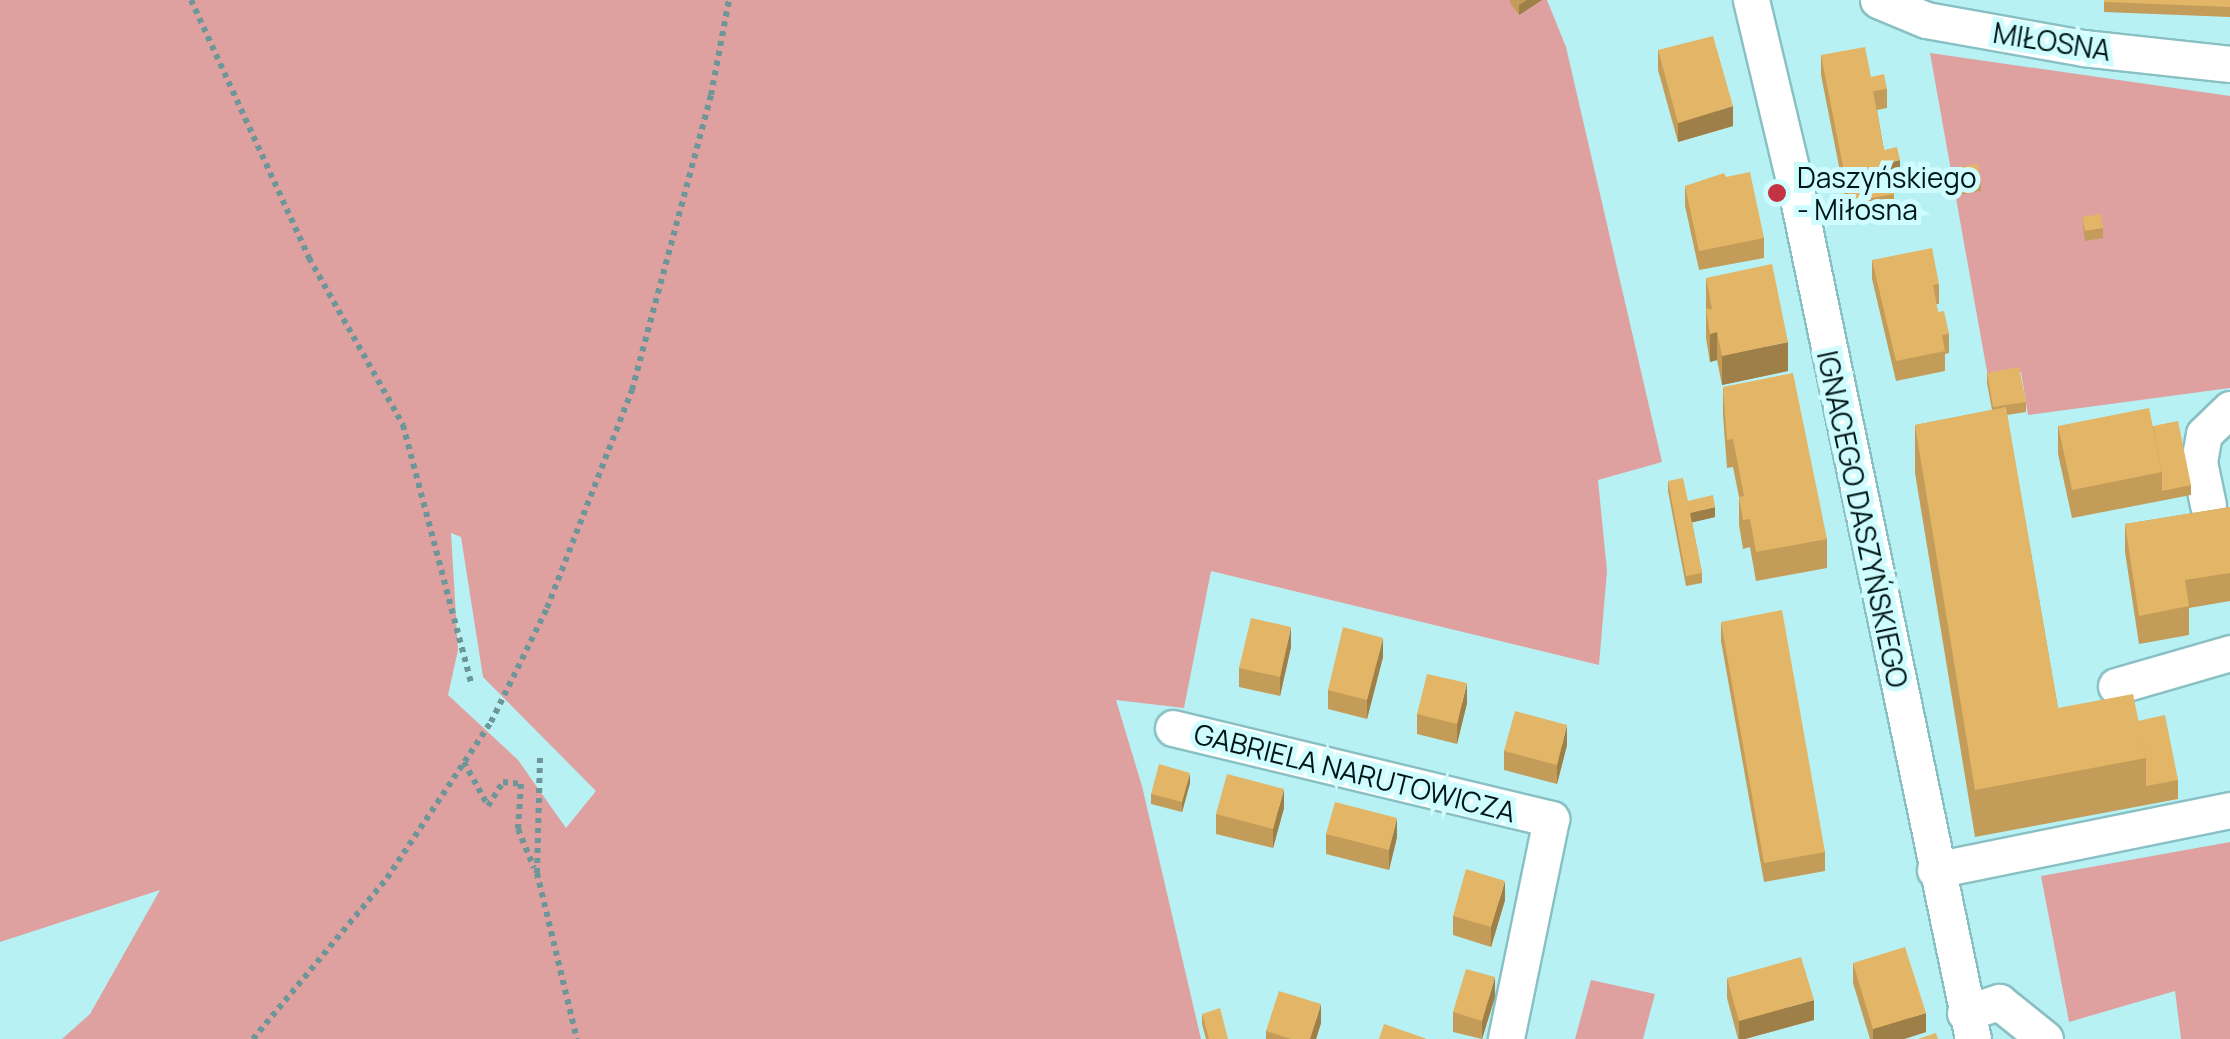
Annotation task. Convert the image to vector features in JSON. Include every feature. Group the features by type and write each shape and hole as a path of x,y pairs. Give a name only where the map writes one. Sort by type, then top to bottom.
{"street":[{"name":"MIŁOSNA","path":"1878,0 1926,20 2082,48 2230,64"},
{"name":"IGNACEGO DASZYŃSKIEGO","path":"1759,2 1969,1026"},
{"path":"2208,506 2199,462 2204,434 2230,409"},
{"path":"2116,686 2230,653"},
{"name":"GABRIELA NARUTOWICZA","path":"1173,728 1552,819 1506,1039"},
{"path":"1935,870 2230,810"},
{"path":"1969,1026 1999,1002 2045,1039"}],"path":[{"path":"191,0 309,258 403,425 470,682"},
{"path":"253,1039 387,878 492,722 547,608 632,390 711,95 729,0"},
{"path":"536,873 540,758"},
{"path":"464,762 488,806 503,782 521,784 518,829 536,873 577,1039"}],"shaded area":[{"path":"0,0 1547,0 1566,47 1662,462 1598,480 1607,571 1599,665 1211,571 1184,708 1116,700 1142,786 1201,1039 62,1039 90,1014 160,890 0,942","holes":["451,533 461,537 483,677 596,791 566,828 518,760 448,695 458,650"]},
{"path":"1930,53 2230,96 2230,388 2028,415 2021,372 1988,377"},
{"path":"2230,842 2230,1039 2181,1039 2175,991 2069,1022 2041,876"},
{"path":"1591,980 1655,994 1643,1039 1575,1039"}],"building":[{"path":"2230,0 2230,7 2104,2"},
{"path":"1713,36 1733,106 1678,123 1658,50"},
{"path":"1865,47 1871,77 1884,74 1887,89 1873,91 1884,150 1897,147 1900,160 1888,163 1894,194 1850,202 1821,55"},
{"path":"1978,164 1981,181 1951,186 1948,169"},
{"path":"1750,172 1764,238 1699,251 1685,186 1724,173 1726,177"},
{"path":"2101,214 2103,228 2085,231 2082,217"},
{"path":"1932,248 1939,284 1933,285 1938,312 1944,311 1949,334 1942,335 1945,351 1896,361 1872,260"},
{"path":"1772,264 1788,342 1722,356 1717,332 1710,334 1706,309 1712,309 1706,278"},
{"path":"2019,367 2026,402 1993,407 1987,373"},
{"path":"1793,373 1827,539 1756,552 1750,519 1743,520 1739,497 1744,496 1733,439 1727,440 1723,387"},
{"path":"2006,407 2058,708 2133,694 2146,758 1975,790 1915,425"},
{"path":"2149,408 2162,472 2072,490 2058,426"},
{"path":"2178,421 2191,485 2162,491 2153,426"},
{"path":"1683,478 1688,501 1713,495 1715,507 1690,513 1702,573 1686,576 1668,481"},
{"path":"2230,507 2230,573 2185,580 2189,606 2139,616 2125,524"},
{"path":"1782,610 1825,852 1764,863 1721,622"},
{"path":"1251,618 1291,627 1280,677 1239,668"},
{"path":"1343,627 1383,638 1367,700 1328,690"},
{"path":"1427,674 1467,683 1457,724 1417,714"},
{"path":"1515,711 1567,725 1557,765 1504,751"},
{"path":"2165,715 2178,780 2146,786 2146,758 2138,721"},
{"path":"1159,764 1190,773 1182,802 1151,794"},
{"path":"1227,774 1284,789 1273,829 1216,814"},
{"path":"1335,802 1397,818 1389,850 1326,834"},
{"path":"1466,869 1505,881 1491,927 1453,916"},
{"path":"1905,947 1926,1013 1873,1029 1853,963"},
{"path":"1801,957 1814,1000 1739,1021 1727,978"},
{"path":"1466,969 1495,977 1482,1021 1453,1012"},
{"path":"1279,991 1321,1004 1310,1039 1291,1039 1266,1031"},
{"path":"1220,1008 1228,1039 1209,1039 1202,1014"},
{"path":"1384,1024 1427,1039 1379,1039"}],"place":[{"name":"Daszyńskiego - Miłosna","path":"1777,193"}]}
